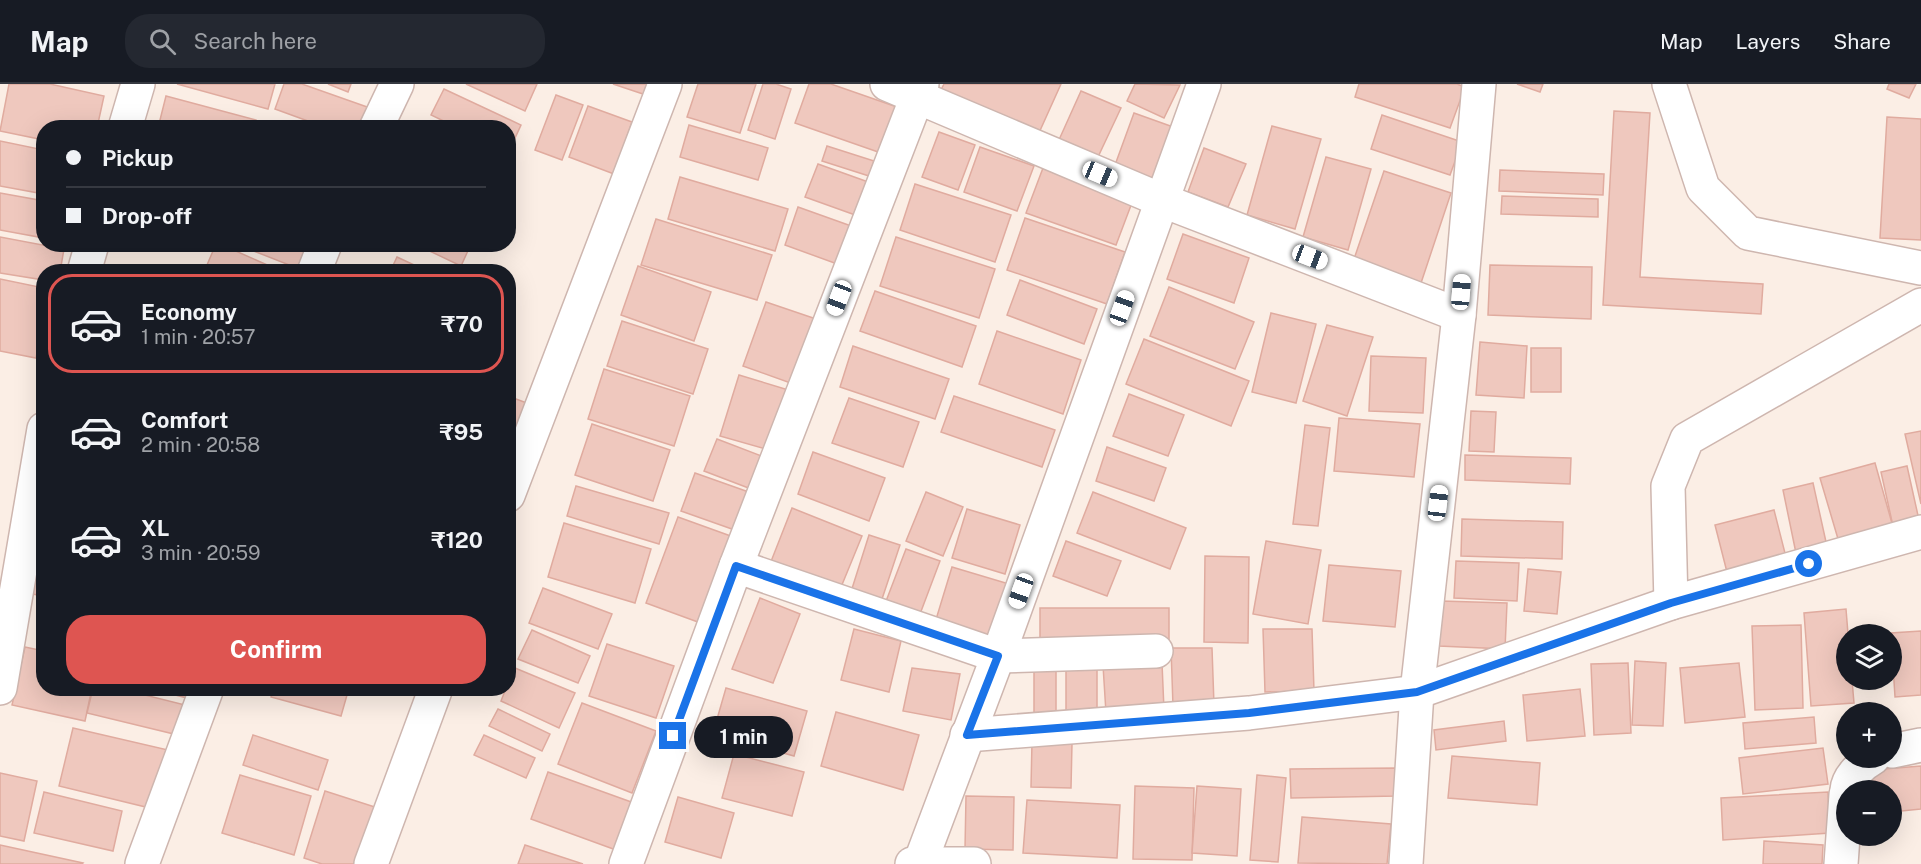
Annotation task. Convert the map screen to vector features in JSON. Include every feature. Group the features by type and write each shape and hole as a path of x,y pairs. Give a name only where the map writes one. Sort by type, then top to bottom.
{"street":[{"path":"127,120 138,84"},
{"path":"380,120 397,84"},
{"path":"516,475 665,84"},
{"path":"974,864 916,863 998,656 1204,84"},
{"path":"1406,864 1417,692 1459,315 1479,84"},
{"path":"1669,84 1703,188 1748,233 1921,268"},
{"path":"626,864 909,88 1161,200 1459,315"},
{"path":"1671,603 1668,486 1687,439 1921,305"},
{"path":"0,688 36,476"},
{"path":"967,735 1249,713 1417,692 1671,603 1921,532"},
{"path":"736,566 998,656 1156,651"},
{"path":"142,864 204,696"},
{"path":"371,864 433,696"},
{"path":"1902,749 1921,745"},
{"path":"1841,864 1842,846"}],"building":[{"path":"9,84 50,84 104,96 99,120 36,120 36,138 0,131"},
{"path":"177,84 275,84 268,109"},
{"path":"284,84 302,84 370,108 366,120 305,120 275,109"},
{"path":"328,84 351,84 348,92"},
{"path":"466,84 537,84 525,111"},
{"path":"613,84 659,84 655,98"},
{"path":"698,84 756,84 740,133 687,117"},
{"path":"763,84 776,84 791,89 775,139 748,130"},
{"path":"809,84 831,84 897,107 881,153 795,123"},
{"path":"944,84 1061,84 1038,135 940,92"},
{"path":"1135,84 1180,85 1164,118 1127,101"},
{"path":"1359,84 1457,84 1465,87 1450,128 1355,97"},
{"path":"1517,84 1543,84 1540,92"},
{"path":"1889,84 1916,84 1909,98 1887,89"},
{"path":"444,89 510,120 441,120 431,115"},
{"path":"1081,91 1121,108 1097,159 1058,142"},
{"path":"556,95 583,105 562,160 535,150"},
{"path":"166,96 256,120 160,120"},
{"path":"588,106 632,122 614,174 569,157"},
{"path":"1614,111 1650,113 1640,277 1763,284 1761,314 1603,305"},
{"path":"1134,113 1176,128 1158,180 1115,165"},
{"path":"1382,115 1462,142 1450,175 1371,149"},
{"path":"1887,117 1921,119 1921,240 1880,238"},
{"path":"516,123 521,125 516,136"},
{"path":"689,125 768,148 758,180 680,157"},
{"path":"1272,126 1321,139 1295,229 1247,215"},
{"path":"939,132 975,145 958,190 922,177"},
{"path":"0,141 36,148 36,193 0,186"},
{"path":"827,146 874,161 869,176 822,161"},
{"path":"980,147 1034,166 1017,211 964,192"},
{"path":"1204,148 1246,164 1228,207 1188,192"},
{"path":"1326,157 1371,169 1348,250 1303,237"},
{"path":"818,164 871,183 858,216 805,197"},
{"path":"1043,168 1133,200 1116,245 1026,213"},
{"path":"1500,170 1604,174 1603,195 1499,191"},
{"path":"1384,171 1451,193 1421,283 1353,262"},
{"path":"680,177 788,209 775,251 668,219"},
{"path":"915,184 1011,215 995,262 900,230"},
{"path":"0,193 36,200 36,237 0,230"},
{"path":"1502,196 1598,199 1598,217 1501,214"},
{"path":"798,207 854,227 840,265 785,245"},
{"path":"1025,218 1125,252 1107,304 1007,270"},
{"path":"656,219 772,255 757,300 641,265"},
{"path":"1183,234 1249,258 1234,303 1167,279"},
{"path":"0,237 36,244 36,252 63,252 61,264 36,264 36,279 0,273"},
{"path":"896,237 995,269 979,318 880,286"},
{"path":"213,252 238,252 265,264 207,264"},
{"path":"256,252 315,252 310,264 287,264"},
{"path":"432,252 467,252 462,264 457,264"},
{"path":"397,257 412,264 394,264"},
{"path":"1490,265 1592,267 1591,319 1488,315"},
{"path":"638,266 711,292 694,341 621,315"},
{"path":"0,279 36,286 36,358 0,351"},
{"path":"1020,280 1097,309 1084,344 1007,315"},
{"path":"1169,287 1254,322 1235,369 1150,336"},
{"path":"875,291 976,326 962,367 860,331"},
{"path":"766,302 822,321 799,386 743,366"},
{"path":"1271,313 1316,324 1296,403 1252,392"},
{"path":"622,321 708,349 693,394 607,366"},
{"path":"1327,325 1373,337 1347,416 1303,401"},
{"path":"997,331 1081,360 1063,414 979,384"},
{"path":"1144,339 1249,381 1231,426 1126,384"},
{"path":"1480,342 1527,346 1524,398 1476,395"},
{"path":"853,346 949,379 935,419 840,387"},
{"path":"1531,348 1561,348 1561,392 1531,392"},
{"path":"1371,356 1426,358 1423,413 1369,411"},
{"path":"604,369 690,396 674,446 588,419"},
{"path":"739,375 795,392 776,452 720,436"},
{"path":"1129,394 1184,415 1168,456 1113,436"},
{"path":"954,396 1055,430 1042,467 941,432"},
{"path":"849,398 919,422 903,467 832,443"},
{"path":"516,399 532,405 518,442 516,441"},
{"path":"1471,411 1496,412 1494,452 1469,451"},
{"path":"1339,418 1420,424 1414,477 1334,471"},
{"path":"592,424 670,450 653,501 575,475"},
{"path":"1305,425 1330,428 1318,526 1293,524"},
{"path":"1921,431 1921,504 1905,434"},
{"path":"717,439 772,460 759,492 704,471"},
{"path":"1107,447 1166,468 1154,501 1096,481"},
{"path":"813,452 885,478 869,521 798,494"},
{"path":"1465,455 1571,458 1570,484 1465,480"},
{"path":"1875,463 1895,534 1841,549 1820,478"},
{"path":"1907,466 1921,529 1895,535 1881,472"},
{"path":"695,473 760,496 746,534 681,511"},
{"path":"1813,483 1828,551 1797,558 1783,490"},
{"path":"576,486 669,513 659,544 567,516"},
{"path":"926,492 963,507 943,556 906,541"},
{"path":"1093,492 1186,528 1170,569 1077,533"},
{"path":"792,508 862,536 839,592 770,564"},
{"path":"967,509 1020,525 1005,574 952,558"},
{"path":"1774,510 1787,561 1728,576 1715,525"},
{"path":"678,517 739,539 706,625 646,603"},
{"path":"1462,519 1563,522 1562,559 1461,556"},
{"path":"564,523 651,549 635,603 548,577"},
{"path":"869,535 900,545 879,608 849,598"},
{"path":"1066,541 1121,561 1107,596 1053,576"},
{"path":"1266,541 1321,550 1308,624 1253,614"},
{"path":"906,549 940,561 917,622 883,609"},
{"path":"35,551 36,551 36,595 26,593"},
{"path":"1205,556 1249,557 1248,643 1204,642"},
{"path":"1456,561 1519,563 1517,601 1454,598"},
{"path":"1329,565 1401,571 1395,627 1323,621"},
{"path":"952,567 1009,584 991,644 934,626"},
{"path":"1528,569 1561,572 1557,614 1524,611"},
{"path":"543,588 612,614 598,649 529,623"},
{"path":"760,598 800,614 773,683 732,669"},
{"path":"1441,601 1507,603 1505,649 1439,646"},
{"path":"1040,608 1169,608 1169,641 1040,640"},
{"path":"1846,609 1847,624 1836,624 1836,690 1853,690 1854,702 1811,706 1804,613"},
{"path":"1801,625 1803,708 1755,710 1752,626"},
{"path":"854,629 901,641 889,692 841,680"},
{"path":"1263,629 1312,629 1314,691 1265,692"},
{"path":"532,630 590,656 578,683 518,659"},
{"path":"1921,631 1921,695 1895,697 1895,690 1902,690 1902,632"},
{"path":"607,644 674,666 656,718 589,696"},
{"path":"25,647 36,649 36,696 90,696 85,721 12,705"},
{"path":"1171,648 1212,648 1214,705 1173,706"},
{"path":"1635,661 1666,663 1663,726 1632,725"},
{"path":"1162,663 1164,710 1106,713 1103,665"},
{"path":"1628,663 1631,733 1594,735 1591,664"},
{"path":"1739,663 1745,717 1685,723 1680,668"},
{"path":"1066,664 1097,664 1097,716 1066,716"},
{"path":"516,668 575,693 559,728 501,701 503,696 516,696"},
{"path":"912,668 960,674 951,720 903,711"},
{"path":"1034,668 1056,668 1056,721 1034,721"},
{"path":"726,688 807,711 794,756 713,733"},
{"path":"1580,689 1585,736 1527,741 1523,695"},
{"path":"91,696 149,696 185,705 178,735 87,713"},
{"path":"271,696 347,696 341,716"},
{"path":"582,703 656,731 632,793 558,764"},
{"path":"498,709 550,734 542,751 489,726"},
{"path":"836,712 919,735 903,790 821,766"},
{"path":"1814,717 1816,743 1745,749 1743,723"},
{"path":"1504,721 1506,741 1436,750 1434,730"},
{"path":"73,728 168,750 154,809 59,786"},
{"path":"253,735 328,760 318,790 243,765"},
{"path":"484,735 535,758 526,778 474,755"},
{"path":"1032,742 1072,744 1071,788 1031,787"},
{"path":"1823,748 1828,784 1743,794 1739,758"},
{"path":"734,754 804,772 792,816 722,798"},
{"path":"1452,756 1540,763 1537,805 1448,798"},
{"path":"1921,766 1921,809 1902,811 1902,780 1860,780 1860,771"},
{"path":"1396,768 1397,796 1291,798 1290,769"},
{"path":"548,772 634,803 616,850 531,819"},
{"path":"0,773 37,781 24,841 0,836"},
{"path":"240,775 311,796 294,855 222,833"},
{"path":"1257,775 1286,778 1278,862 1250,860"},
{"path":"1135,786 1194,788 1192,860 1133,859"},
{"path":"1197,786 1241,789 1237,856 1192,853"},
{"path":"325,791 381,809 364,864 322,864 304,858"},
{"path":"44,792 122,811 113,851 34,833"},
{"path":"1828,792 1830,833 1723,840 1721,798"},
{"path":"966,796 1014,797 1013,850 965,849"},
{"path":"678,797 734,813 721,858 665,842"},
{"path":"1027,800 1120,805 1117,858 1023,853"},
{"path":"1302,817 1391,824 1387,864 1298,863"},
{"path":"1764,841 1823,845 1822,864 1763,864"},
{"path":"0,845 83,863 0,864"},
{"path":"525,845 583,864 518,864"}],"route":[{"path":"673,736 736,566 998,656 967,735 1249,713 1417,692 1671,603 1809,564"}]}
